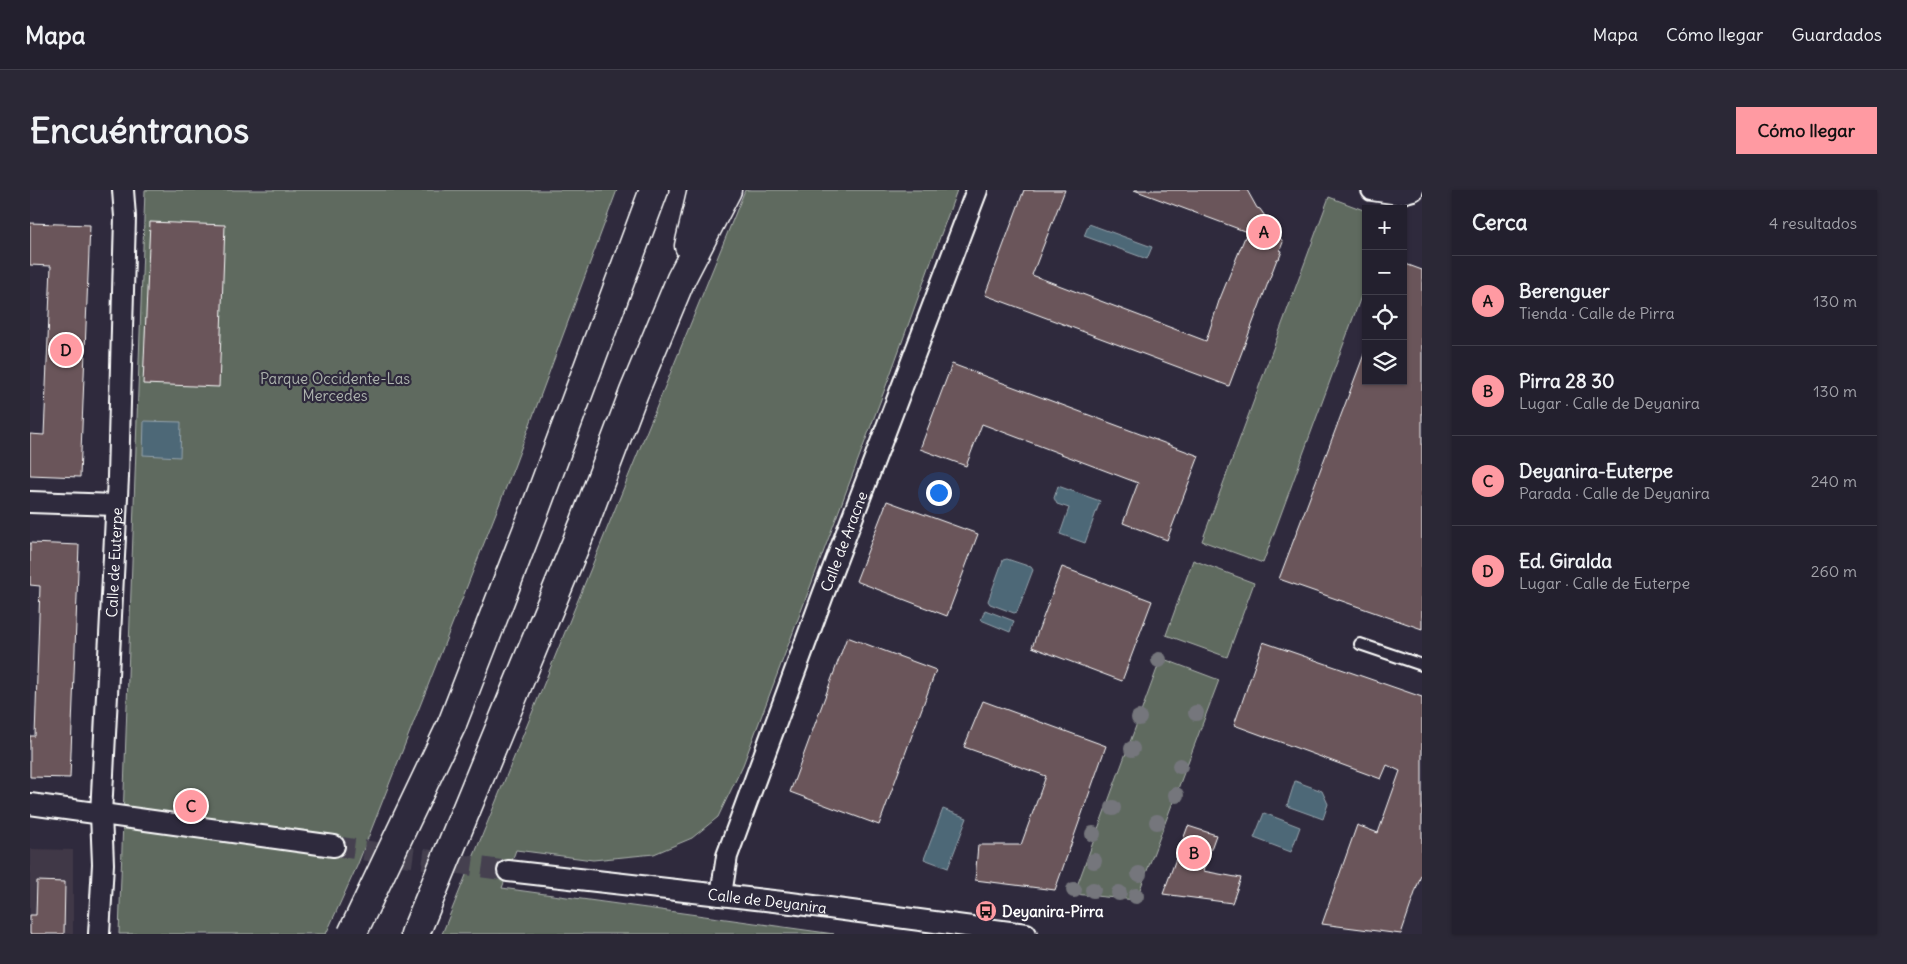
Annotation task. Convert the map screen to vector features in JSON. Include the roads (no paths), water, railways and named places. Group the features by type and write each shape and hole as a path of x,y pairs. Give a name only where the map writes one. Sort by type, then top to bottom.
{"highway":[{"path":"372,934 538,501 654,190"},
{"path":"682,279 702,190"},
{"path":"415,934 584,524 634,392 682,279 727,190"},
{"path":"352,934 452,724"}],"street":[{"name":"Calle de Euterpe","path":"99,934 103,864 101,814 116,505 125,217 123,190"},
{"name":"Calle de Aracne","path":"720,895 730,848 823,595 977,190"},
{"path":"1372,190 1390,194 1415,192"},
{"path":"30,502 116,505"},
{"path":"30,804 334,846"},
{"name":"Calle de Deyanira","path":"508,871 720,895 1026,934"}],"lane":[{"path":"1360,644 1422,665"}],"water":[{"path":"1089,224 1152,247 1147,259 1084,236"},
{"path":"144,421 181,422 180,457 143,455"},
{"path":"1058,486 1100,501 1085,543 1060,534 1069,508 1057,504 1054,498"},
{"path":"1007,559 1031,567 1033,570 1017,612 1014,613 990,604 988,601 1003,560"},
{"path":"985,610 1014,621 1010,632 981,620"},
{"path":"1295,781 1322,791 1328,804 1323,819 1287,806"},
{"path":"943,809 967,818 948,868 924,859"},
{"path":"1264,813 1300,827 1291,852 1254,838"}],"tunnel":[{"path":"334,846 508,871"}],"place":[{"name":"Berenguer","path":"1264,232"},
{"name":"Ed. Giralda","path":"66,350"},
{"name":"Deyanira-Euterpe","path":"191,806"},
{"name":"Pirra 28 30","path":"1194,853"},
{"name":"Deyanira-Pirra","path":"986,911"}],"park label":[{"name":"Parque Occidente-Las Mercedes","path":"335,386"}]}
